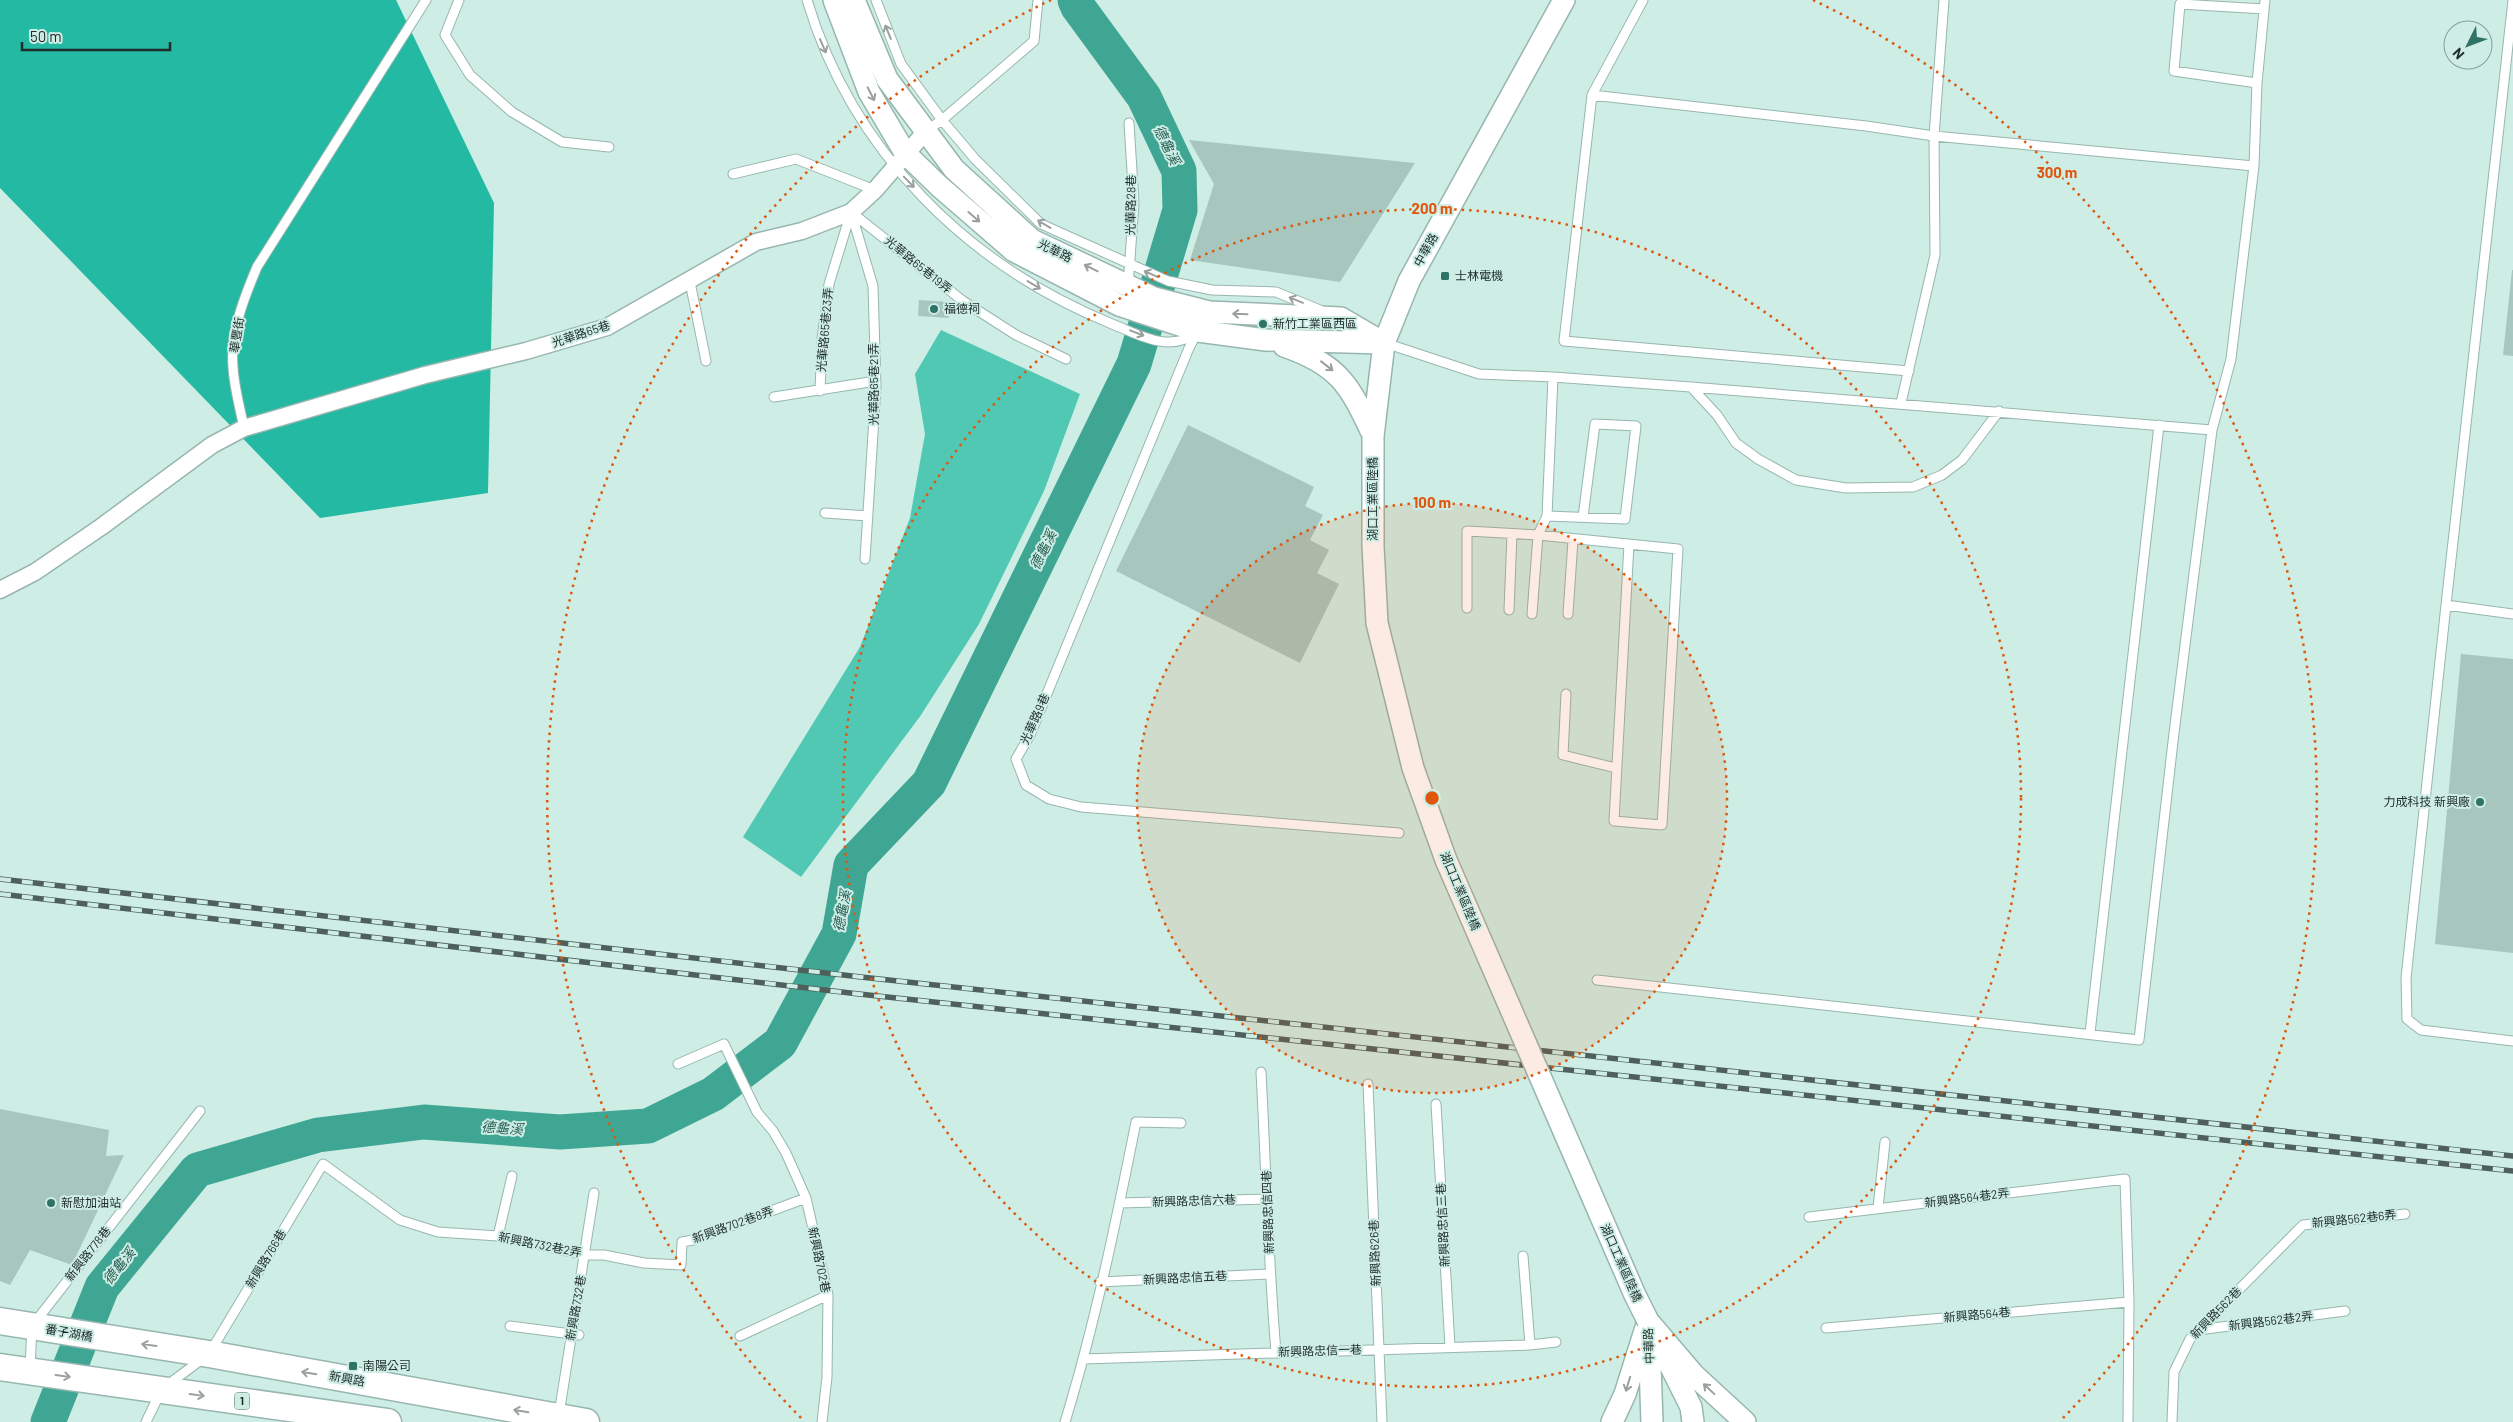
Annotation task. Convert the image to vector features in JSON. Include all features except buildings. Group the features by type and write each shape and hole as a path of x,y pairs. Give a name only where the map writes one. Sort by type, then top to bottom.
{"main road":[{"path":"0,1321 32,1326"},
{"name":"番子湖橋","path":"32,1326 107,1339"},
{"name":"新興路","path":"107,1339 209,1354 558,1420 586,1422"},
{"name":"1","path":"0,1367 388,1422"}],"street":[{"name":"光華路","path":"834,0 869,92 900,160 939,186 1014,251 1128,290 1209,312 1341,318 1384,343"},
{"name":"光華路","path":"854,0 887,79 934,126 954,169 1032,240 1128,290"},
{"name":"中華路","path":"1373,436 1384,343 1409,281 1564,0"},
{"name":"光華路65巷","path":"244,428 425,375 526,351 607,327 690,282 756,242 802,231 851,212 875,190 900,160 934,126"},
{"name":"光華路","path":"1164,300 1198,331 1266,340 1384,343"},
{"path":"1266,340 1308,354 1325,364 1339,376 1355,398 1373,436"},
{"path":"0,590 44,566 101,527 212,445 244,428"},
{"name":"湖口工業區陸橋","path":"1373,436 1373,546 1377,623 1413,768 1450,869 1634,1295 1648,1320"},
{"path":"1612,1422 1625,1394 1648,1320"},
{"path":"1648,1320 1694,1374 1745,1422"},
{"name":"中華路","path":"1648,1320 1652,1422"},
{"name":"中華路","path":"1648,1320 1691,1408 1693,1422"}],"lane":[{"name":"華豐街","path":"244,428 233,366 235,334 244,299 256,267 426,0"},
{"path":"458,0 445,35 470,75 512,112 562,142 609,147"},
{"name":"光華路","path":"807,0 816,30 846,96 900,160"},
{"name":"光華路","path":"876,0 901,64 934,126"},
{"path":"934,126 1034,42 1038,0"},
{"path":"1643,0 1592,95 1564,341 1909,371"},
{"path":"1901,403 1935,255 1934,136 1944,0"},
{"path":"2513,0 2406,978 2406,1019 2421,1030 2513,1041"},
{"path":"1597,980 2090,1033 2139,1040 2174,733 2212,430 2231,359 2254,166 2257,83 2264,4 2180,4 2174,71 2257,83"},
{"path":"1592,95 1866,126 1934,136 2254,166"},
{"name":"光華路28巷","path":"1128,290 1134,203 1129,123"},
{"path":"733,174 796,159 875,190"},
{"name":"光華路65巷19弄","path":"851,212 963,301 1016,335 1066,359"},
{"name":"光華路65巷21弄","path":"851,212 873,286 876,381 865,559"},
{"name":"光華路65巷23弄","path":"820,391 822,339 829,284 851,212"},
{"path":"690,282 706,361"},
{"name":"光華路","path":"1128,290 1156,340 1175,344 1188,339 1198,331"},
{"name":"光華路9巷","path":"1198,331 1185,357 1030,735 1016,759 1026,785 1049,799 1081,807 1399,833"},
{"path":"1384,343 1479,374 1553,377 1901,403 2212,430"},
{"path":"1532,614 1538,535 1547,516 1553,377"},
{"path":"774,397 876,381"},
{"path":"1691,387 1716,415 1736,443 1758,459 1796,480 1846,488 1913,487 1942,475 1962,460 1998,411"},
{"path":"1547,516 1626,519 1636,426 1595,424 1583,517"},
{"path":"2090,1033 2158,425"},
{"path":"825,513 868,516"},
{"path":"1467,608 1467,531 1538,535 1573,540 1629,544 1678,549 1662,825 1614,822 1629,544"},
{"path":"1509,610 1512,534"},
{"path":"1568,614 1573,540"},
{"path":"2446,605 2513,614"},
{"path":"1566,694 1563,755 1616,768"},
{"name":"新興路702巷","path":"678,1064 724,1044 757,1112 773,1131 786,1153 806,1198 828,1295 827,1377 822,1422"},
{"name":"新興路忠信四巷","path":"1261,1072 1270,1274 1276,1352"},
{"name":"新興路626巷","path":"1368,1084 1382,1422"},
{"name":"新興路忠信三巷","path":"1436,1104 1450,1347"},
{"name":"新興路778巷","path":"32,1326 200,1111"},
{"path":"1064,1422 1083,1359 1120,1203 1136,1122 1181,1123"},
{"path":"1878,1208 1885,1142"},
{"name":"新興路732巷2弄","path":"323,1164 400,1220 438,1232 498,1236 585,1255 604,1255 644,1263 681,1266"},
{"name":"新興路766巷","path":"209,1354 323,1164"},
{"path":"498,1236 512,1176"},
{"name":"新興路564巷2弄","path":"1809,1217 2125,1179 2129,1302"},
{"name":"新興路732巷","path":"558,1420 575,1335 594,1193"},
{"name":"新興路702巷8弄","path":"681,1266 682,1242 693,1240 806,1198"},
{"name":"新興路忠信六巷","path":"1120,1203 1268,1199"},
{"name":"新興路562巷6弄","path":"2303,1225 2406,1214"},
{"name":"新興路562巷","path":"2172,1422 2174,1372 2190,1339 2303,1225"},
{"path":"1523,1256 1530,1345"},
{"name":"新興路忠信五巷","path":"1100,1282 1270,1274"},
{"path":"740,1336 828,1295"},
{"path":"2128,1422 2129,1302"},
{"name":"新興路564巷","path":"1826,1328 2129,1302"},
{"name":"新興路562巷2弄","path":"2197,1330 2345,1312"},
{"path":"30,1372 32,1326"},
{"path":"510,1326 575,1335"},
{"name":"新興路忠信一巷","path":"1083,1359 1530,1345 1556,1342"},
{"path":"146,1422 162,1389 209,1354"}],"green space":[{"path":"0,0 396,0 494,203 488,493 320,518 0,188"},
{"path":"941,330 1080,394 1044,491 979,624 921,715 801,877 743,837 860,647 910,518 925,434 915,374"}],"waterway":[{"name":"德龜溪","path":"48,1422 102,1287 197,1170 318,1135 424,1122 560,1132 648,1126 713,1094 780,1043 839,934 851,865 929,783 1134,364 1180,210 1179,171 1144,97 1078,7 1075,0"}],"railway":[{"path":"0,879 861,977 2513,1156"},
{"path":"0,894 859,994 2513,1171"}],"place":[{"name":"士林電機","path":"1445,276"},
{"name":"福德祠","path":"934,309"},
{"name":"新竹工業區西區","path":"1263,324"},
{"name":"力成科技 新興廠","path":"2480,802"},
{"name":"新慰加油站","path":"51,1203"},
{"name":"南陽公司","path":"353,1366"}]}
